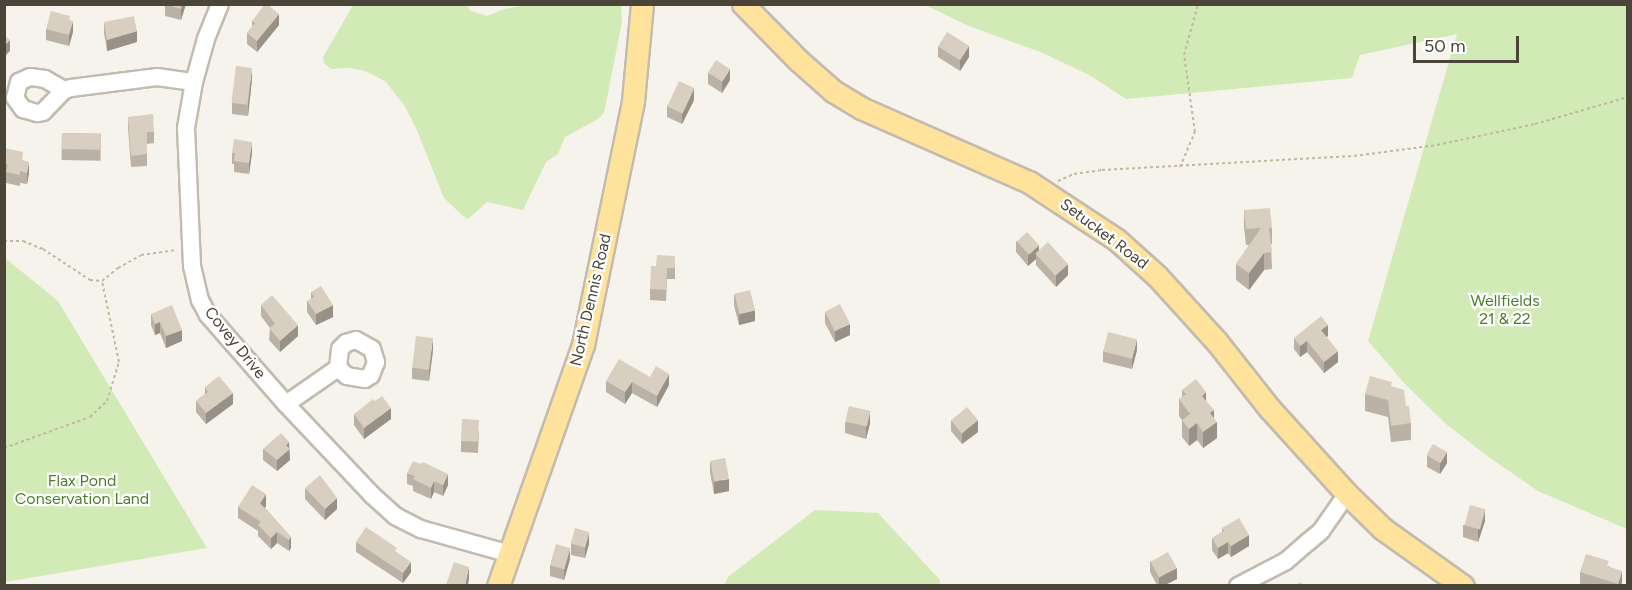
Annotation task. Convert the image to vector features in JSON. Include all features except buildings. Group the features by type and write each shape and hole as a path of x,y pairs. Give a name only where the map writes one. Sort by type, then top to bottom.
{"main road":[{"name":"North Dennis Road","path":"498,585 583,345 633,101 642,4"},
{"name":"Setucket Road","path":"744,4 798,60 833,91 901,128 1009,172 1043,190 1117,240 1157,276 1217,342 1270,409 1347,494 1383,529 1462,585"}],"street":[{"name":"Covey Drive","path":"220,4 206,39 194,82 186,128 190,248 200,300 208,315 286,404 372,495 395,516 421,529 510,554"},
{"path":"64,90 157,77 194,82"},
{"path":"286,404 338,368"},
{"path":"1238,585 1293,555 1321,531 1347,494"}],"path":[{"path":"1180,167 1196,132 1184,55 1198,4"},
{"path":"1043,190 1074,174 1354,156 1437,145 1535,124 1628,97"},
{"path":"4,241 23,241 43,249 90,279 102,281 118,268 141,255 190,248"},
{"path":"4,448 90,417 107,401 119,362 102,281"}],"green space":[{"path":"621,4 622,22 604,113 598,119 565,137 558,154 546,162 523,210 487,202 468,219 462,215 444,198 416,128 404,105 385,81 365,71 350,68 331,69 324,63 323,57 353,5 466,5 471,11 487,16 504,9 527,5"},
{"name":"Wellfields 21 & 22","path":"925,5 1627,5 1627,529 1538,491 1490,458 1446,424 1405,384 1368,341 1457,34 1360,55 1352,78 1126,99 1091,76 1043,53 969,26"},
{"name":"Flax Pond Conservation Land","path":"5,258 58,301 207,548 5,582"},
{"path":"815,510 878,513 940,580 939,585 724,585 729,576"}]}
